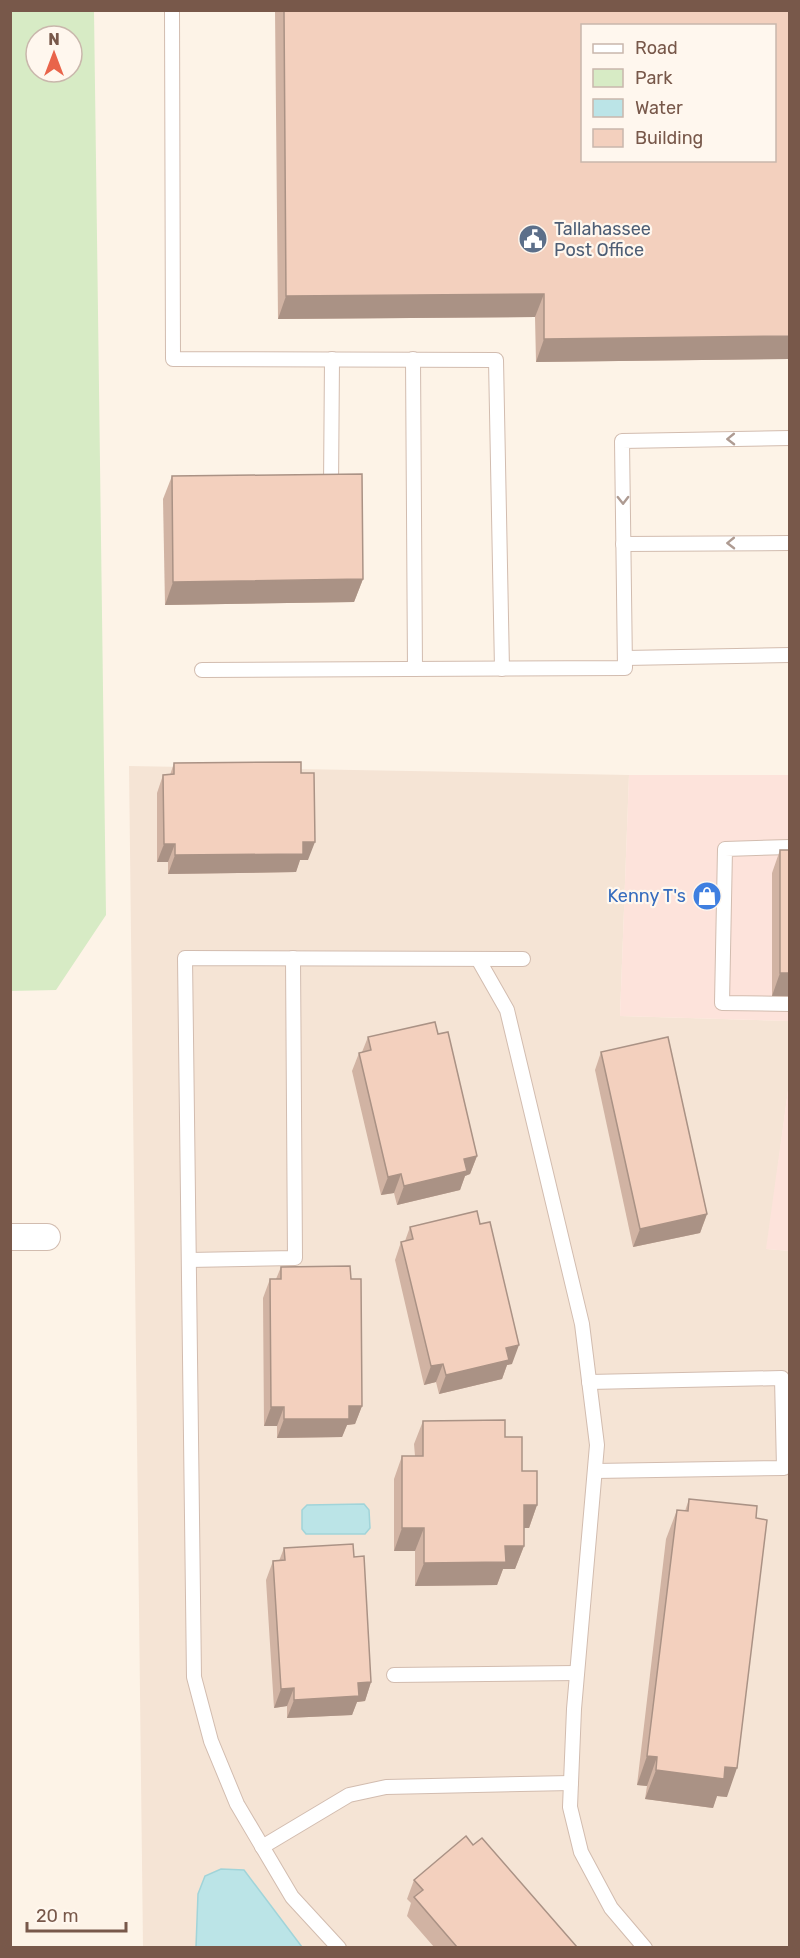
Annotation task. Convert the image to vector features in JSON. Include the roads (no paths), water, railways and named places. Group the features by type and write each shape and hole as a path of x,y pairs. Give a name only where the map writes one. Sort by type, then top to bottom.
{"street":[{"path":"10,1237 47,1237"}],"lane":[{"path":"172,10 173,359 495,360 502,669"},
{"path":"331,487 332,359"},
{"path":"413,359 415,669"},
{"path":"625,663 622,441 789,438"},
{"path":"623,544 789,543"},
{"path":"202,670 502,669 789,655"},
{"path":"789,847 725,849 722,1003 789,1004"},
{"path":"339,1947 292,1897 237,1804 211,1741 194,1677 185,958 523,958"},
{"path":"189,1260 295,1258 293,958"},
{"path":"478,958 507,1011 582,1324 597,1445 577,1672 570,1807 581,1852 611,1908 645,1947"},
{"path":"589,1382 782,1378 784,1468 595,1471"},
{"path":"394,1675 577,1672"},
{"path":"262,1847 349,1795 386,1787 571,1783"}],"water":[{"path":"364,1504 369,1510 370,1528 365,1534 306,1534 302,1529 302,1510 307,1505"},
{"path":"221,1869 244,1870 302,1947 196,1947 198,1894 205,1876"}],"place":[{"name":"Tallahassee Post Office","path":"533,239"},
{"name":"Kenny T's","path":"707,896"}]}
